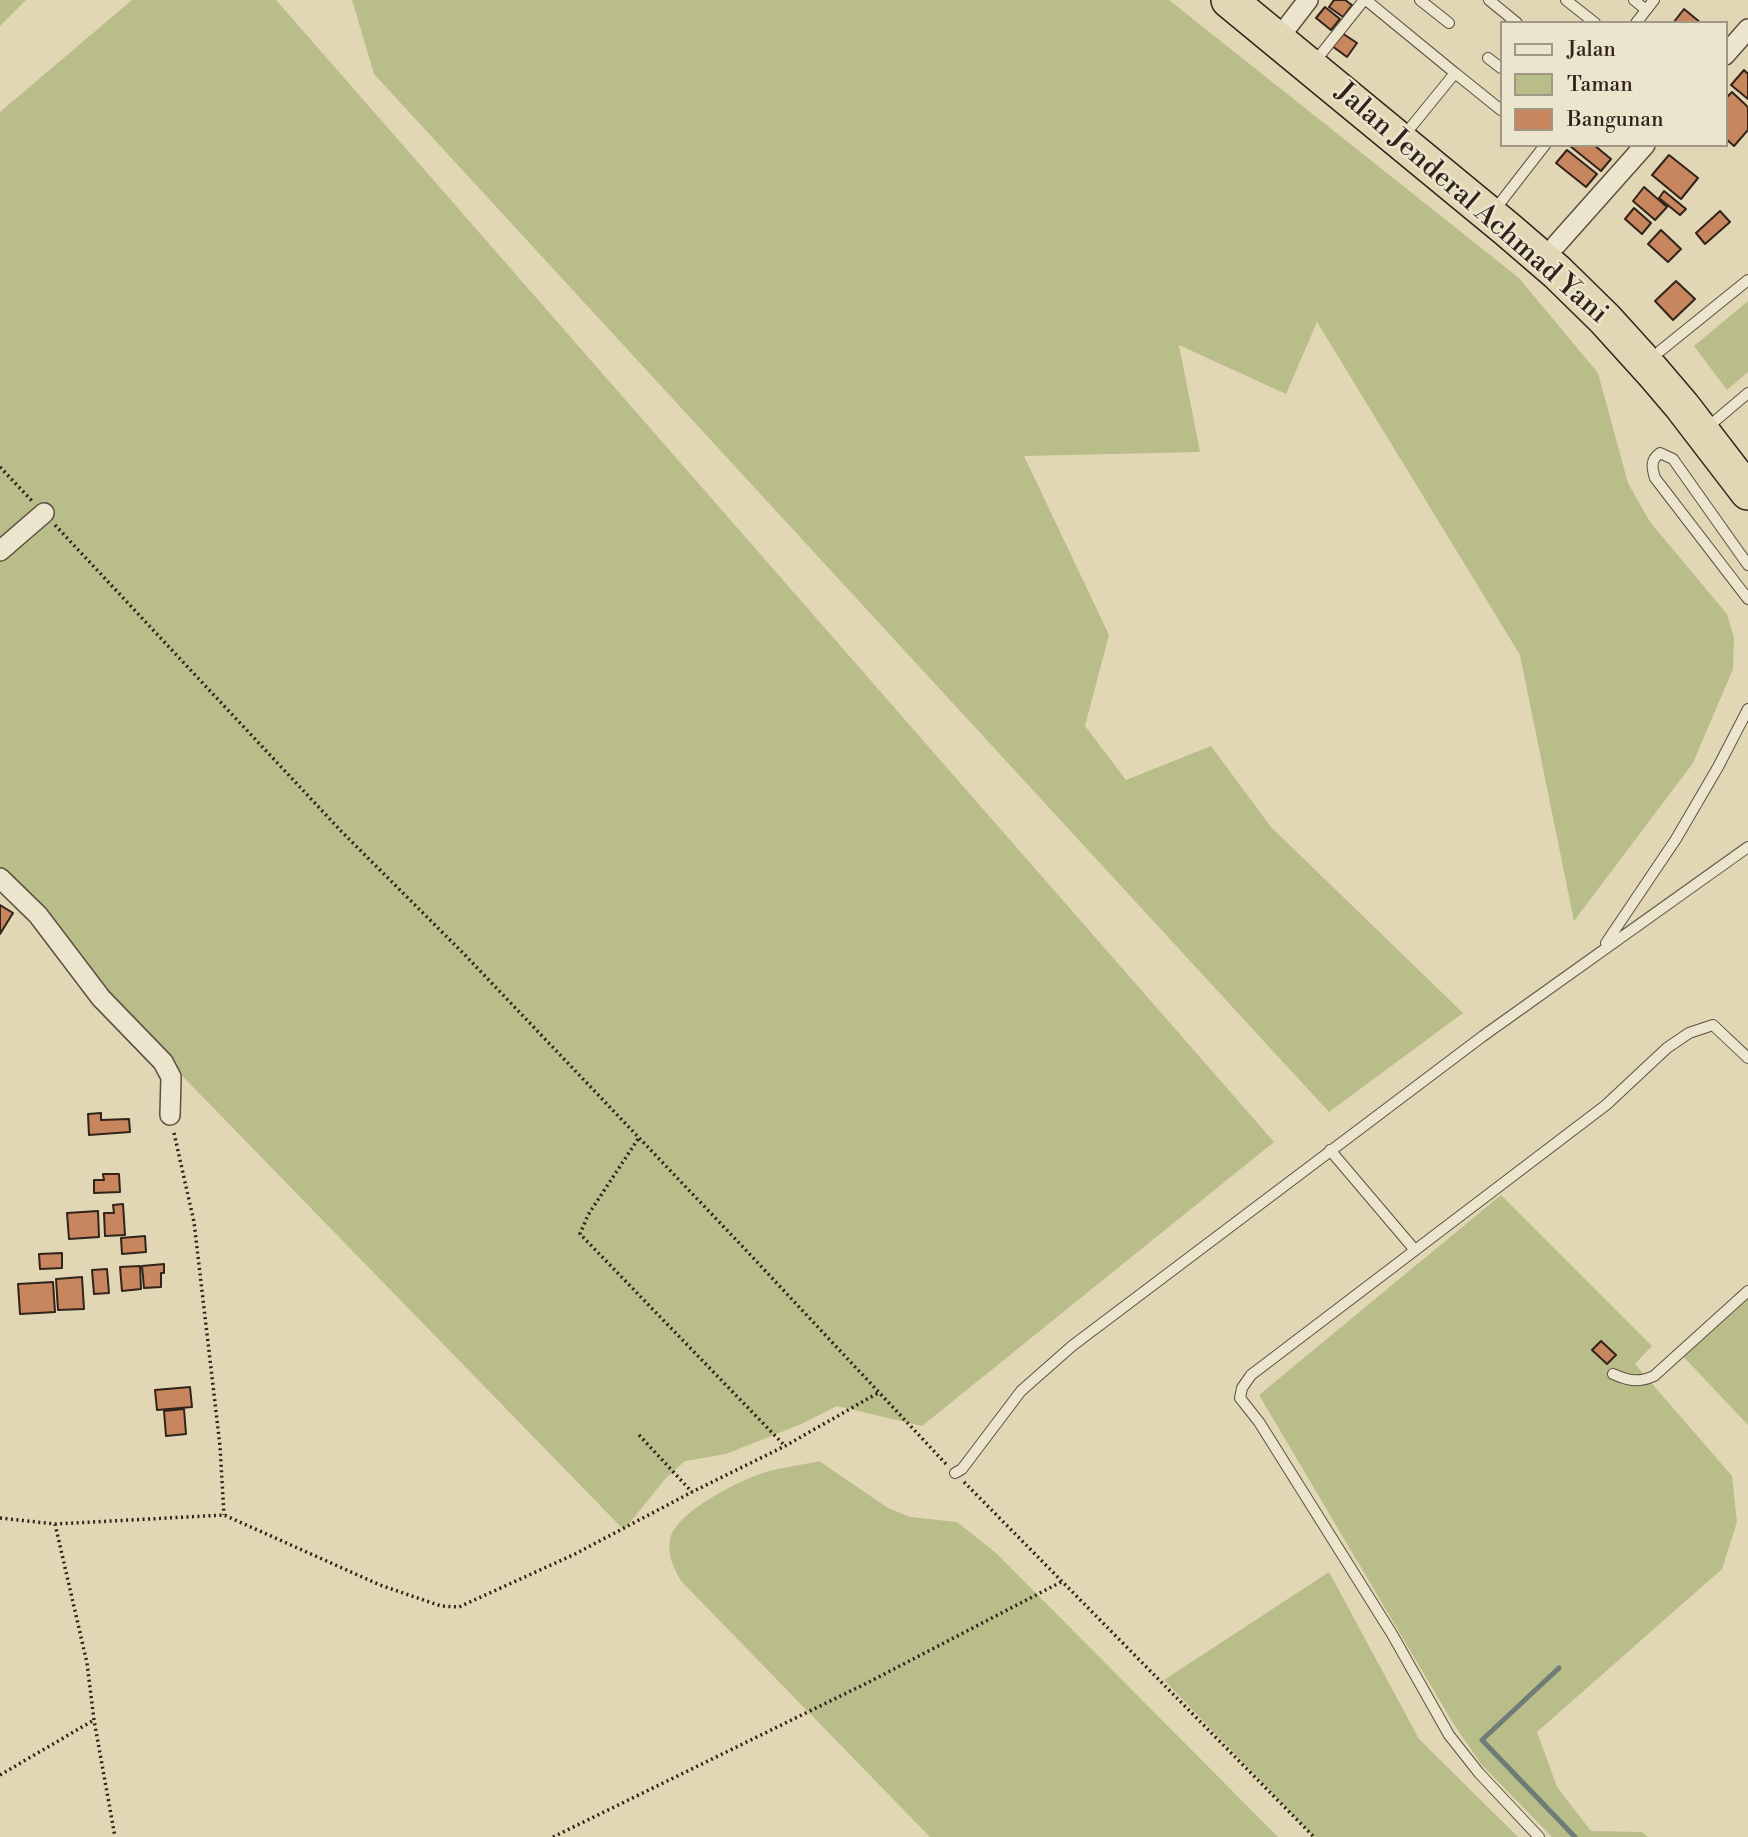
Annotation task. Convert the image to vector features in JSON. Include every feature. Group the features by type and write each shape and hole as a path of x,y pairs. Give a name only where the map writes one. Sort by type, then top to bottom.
{"highway":[{"name":"Jalan Jenderal Achmad Yani","path":"1229,0 1509,216 1556,245 1660,351 1748,464"},
{"name":"Jalan Jenderal Achmad Yani","path":"1254,0 1298,13 1321,54 1411,127 1509,216 1682,406 1748,492"}],"street":[{"path":"1727,53 1748,29"},
{"path":"1556,245 1643,147"},
{"path":"0,551 44,513"},
{"path":"0,878 38,915 101,998 163,1062 172,1077 170,1115"}],"lane":[{"path":"1321,54 1365,0 1500,109"},
{"path":"1420,0 1449,23"},
{"path":"1489,0 1515,21"},
{"path":"1566,0 1592,21"},
{"path":"1634,0 1646,10"},
{"path":"1638,21 1654,0"},
{"path":"1488,58 1500,67"},
{"path":"1411,127 1455,73"},
{"path":"1509,216 1544,147"},
{"path":"1660,351 1748,280"},
{"path":"1715,421 1748,393"},
{"path":"1748,565 1673,459 1660,453 1656,456 1652,466 1656,478 1748,599"},
{"path":"1602,950 1676,839 1748,709"},
{"path":"955,1473 962,1469 1021,1391 1072,1346 1330,1150 1602,950 1748,848"},
{"path":"1539,1837 1479,1773 1450,1735 1392,1634 1259,1422 1241,1398 1242,1388 1251,1376 1414,1249 1606,1105 1667,1048 1689,1033 1713,1025 1748,1058"},
{"path":"1330,1150 1414,1249"},
{"path":"1614,1374 1628,1381 1642,1381 1654,1376 1748,1291"}],"path":[{"path":"0,467 341,831 464,955 743,1247 878,1393 1314,1837"},
{"path":"170,1115 194,1222 220,1446 224,1515"},
{"path":"638,1139 588,1215 580,1234 786,1446"},
{"path":"0,1518 55,1524 224,1515 380,1585 440,1606 459,1607 575,1553 786,1446 878,1393"},
{"path":"639,1435 692,1492"},
{"path":"55,1524 87,1663 94,1720 115,1837"},
{"path":"553,1837 869,1682 1061,1582"},
{"path":"0,1775 94,1720"}],"green space":[{"path":"0,0 26,0 0,26"},
{"path":"132,0 276,0 1274,1142 922,1426 837,1406 799,1425 726,1454 685,1461 665,1479 624,1530 124,1016 0,882 0,112"},
{"path":"352,0 1169,0 1519,278 1598,373 1628,483 1650,522 1727,614 1734,638 1733,669 1693,763 1574,921 1520,655 1317,322 1286,394 1179,345 1200,452 1024,456 1109,635 1085,726 1126,780 1211,746 1271,827 1463,1013 1329,1112 374,74"},
{"path":"1748,301 1748,372 1727,390 1694,346"},
{"path":"1501,1195 1652,1346 1635,1364 1732,1476 1737,1522 1722,1569 1537,1732 1557,1787 1591,1831 1642,1832 1648,1837 1552,1837 1481,1764 1453,1723 1259,1395"},
{"path":"1748,1293 1748,1425 1679,1352"},
{"path":"819,1461 888,1508 910,1517 957,1522 996,1553 1278,1837 930,1837 681,1581 672,1562 669,1546 674,1529 710,1498 772,1470"},
{"path":"1329,1572 1419,1739 1518,1837 1314,1837 1164,1680"}],"building":[{"path":"1334,0 1345,0 1352,5 1343,17 1329,7"},
{"path":"1325,7 1340,19 1331,30 1316,18"},
{"path":"1684,9 1699,21 1675,21"},
{"path":"1342,33 1357,43 1347,57 1332,46"},
{"path":"1744,70 1748,74 1748,99 1731,85"},
{"path":"1732,92 1748,107 1748,130 1734,146 1727,140 1727,97"},
{"path":"1571,147 1596,147 1611,159 1601,171"},
{"path":"1567,150 1597,174 1586,187 1556,163"},
{"path":"1669,155 1698,178 1681,199 1652,175"},
{"path":"1644,187 1667,207 1655,220 1633,201"},
{"path":"1664,191 1686,209 1680,215 1659,198"},
{"path":"1634,208 1651,223 1642,234 1625,219"},
{"path":"1720,211 1730,222 1705,244 1696,233"},
{"path":"1661,230 1681,249 1668,262 1648,244"},
{"path":"1676,281 1695,299 1673,320 1655,301"},
{"path":"0,905 13,913 0,934"},
{"path":"101,1113 101,1120 129,1119 130,1132 89,1135 88,1114"},
{"path":"103,1174 119,1174 120,1192 94,1193 94,1180 104,1180"},
{"path":"123,1204 125,1235 105,1236 104,1213 114,1213 113,1205"},
{"path":"98,1211 99,1237 69,1239 67,1213"},
{"path":"145,1236 146,1252 122,1254 121,1238"},
{"path":"62,1253 62,1268 40,1269 39,1254"},
{"path":"164,1264 161,1287 144,1288 142,1266"},
{"path":"140,1266 141,1289 122,1291 120,1267"},
{"path":"107,1269 109,1293 94,1294 92,1270"},
{"path":"82,1277 84,1309 58,1310 56,1279"},
{"path":"53,1282 55,1312 20,1314 18,1284"},
{"path":"1601,1341 1616,1355 1607,1364 1592,1350"},
{"path":"190,1387 192,1407 157,1410 155,1390"},
{"path":"184,1409 186,1434 166,1436 164,1411"}],"waterway":[{"path":"1559,1668 1482,1740 1575,1837"}]}
